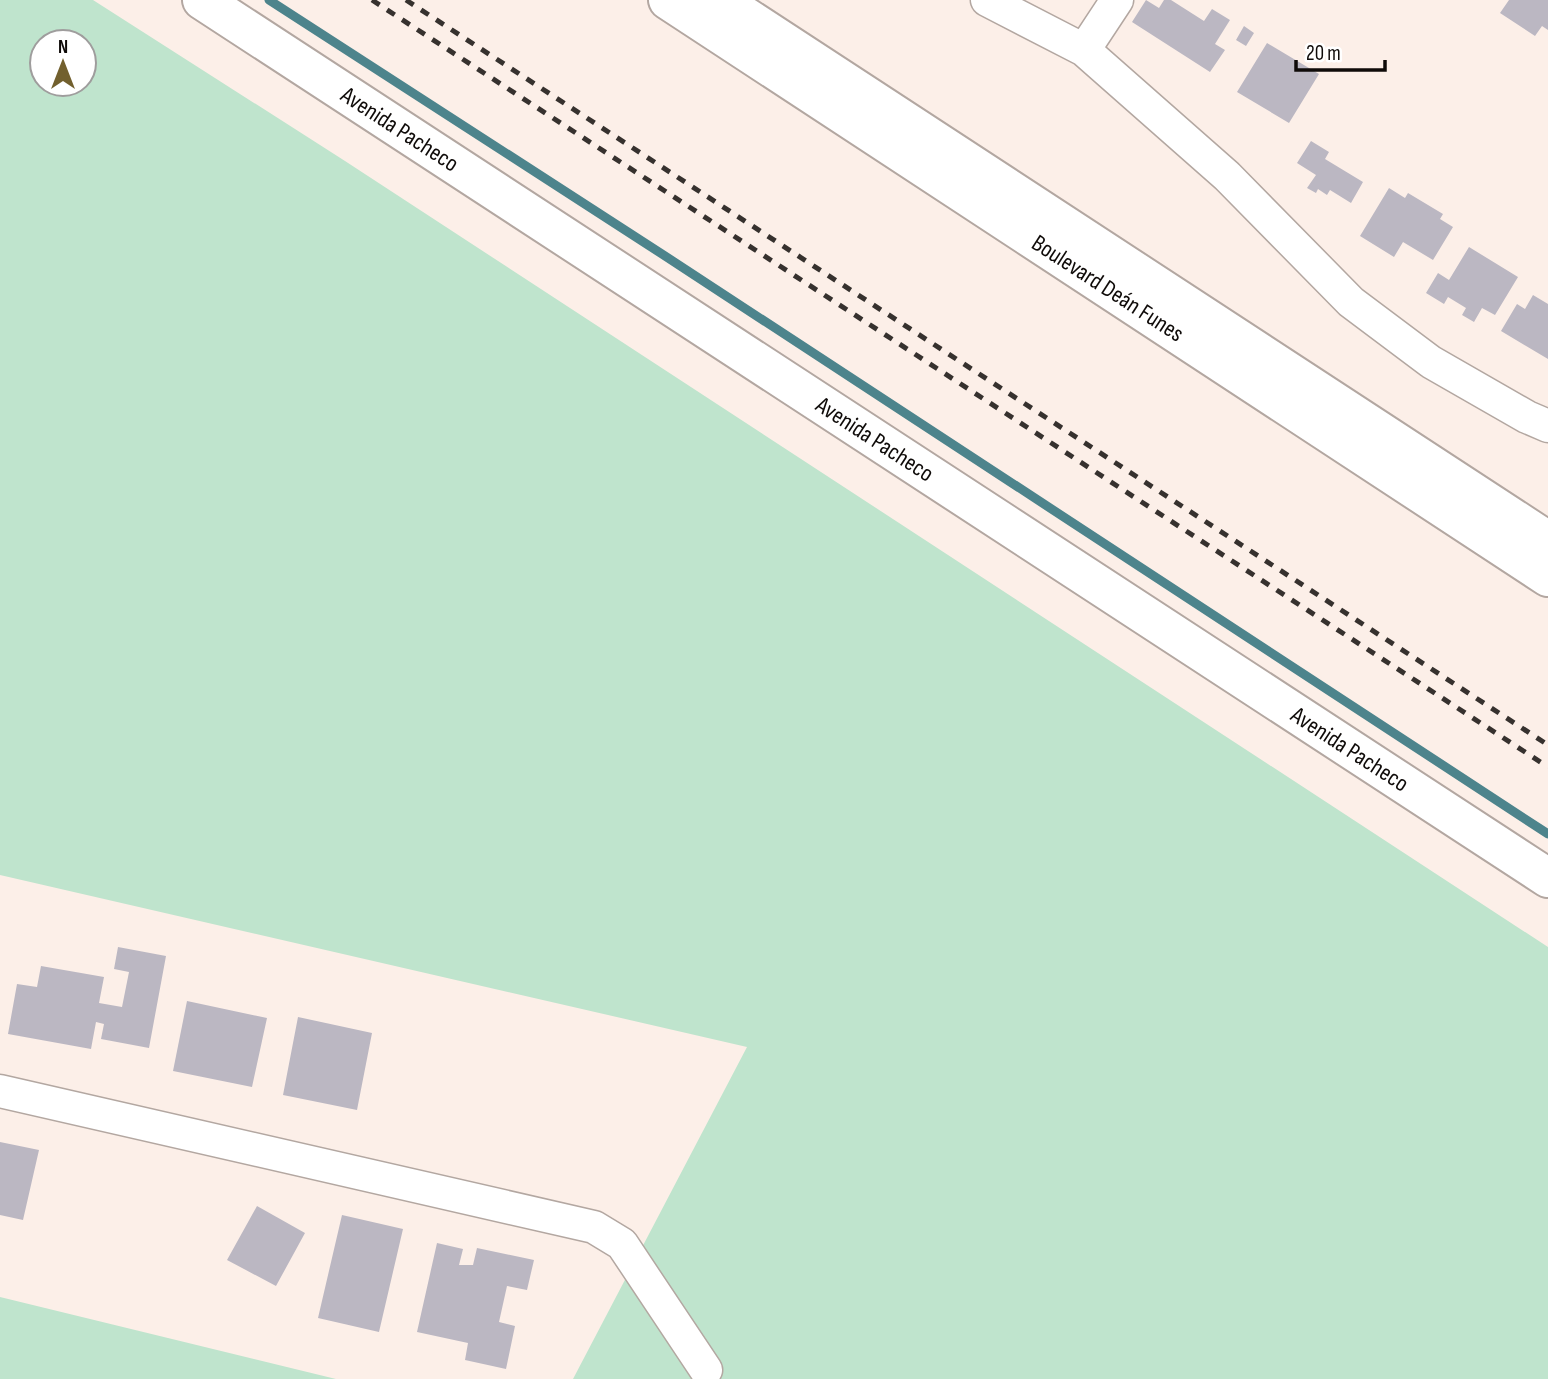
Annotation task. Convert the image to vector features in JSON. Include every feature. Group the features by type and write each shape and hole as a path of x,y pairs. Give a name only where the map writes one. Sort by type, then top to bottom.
{"main road":[{"name":"Avenida Pacheco","path":"202,0 1548,878"},
{"name":"Boulevard Deán Funes","path":"668,0 1548,577"},
{"name":"Boulevard Deán Funes","path":"720,0 1548,541"}],"street":[{"path":"987,0 1084,50 1227,176 1351,302 1432,362 1527,417 1548,426"},
{"path":"1084,50 1117,0"},
{"path":"0,1091 594,1227 622,1244 706,1370"}],"green space":[{"path":"0,0 93,0 345,161 1548,947 1548,1379 573,1379 747,1047 0,875"},
{"path":"0,1297 336,1379 0,1379"}],"building":[{"path":"1146,0 1159,8 1164,0 1171,0 1204,21 1212,9 1230,20 1215,44 1225,50 1210,72 1132,22"},
{"path":"1509,0 1548,0 1548,30 1542,26 1535,36 1500,13"},
{"path":"1244,26 1254,33 1246,46 1236,40"},
{"path":"1267,43 1319,74 1289,123 1237,92"},
{"path":"1311,141 1329,152 1325,159 1363,182 1351,203 1330,190 1327,195 1318,189 1316,193 1307,188 1316,175 1297,163"},
{"path":"1389,188 1405,198 1408,193 1443,214 1440,219 1453,227 1433,260 1403,242 1394,257 1360,236"},
{"path":"1469,247 1518,277 1495,315 1482,308 1474,322 1462,315 1466,308 1448,297 1444,304 1426,293 1438,273 1449,280"},
{"path":"1533,295 1548,304 1548,359 1501,331 1517,304 1525,309"},
{"path":"118,947 166,956 149,1048 101,1039 104,1024 96,1022 91,1049 8,1034 17,984 37,987 41,966 104,977 99,1003 122,1007 129,972 114,969"},
{"path":"187,1001 267,1018 252,1087 173,1071"},
{"path":"298,1017 372,1033 357,1110 283,1095"},
{"path":"0,1142 39,1150 23,1220 0,1215"},
{"path":"257,1206 305,1233 276,1286 227,1260"},
{"path":"342,1215 403,1229 379,1332 318,1318"},
{"path":"437,1243 463,1249 459,1265 473,1265 477,1248 534,1260 527,1290 507,1286 499,1322 515,1326 506,1369 465,1360 468,1343 417,1332"}],"waterway":[{"path":"269,0 1548,834"}],"railway":[{"path":"372,0 1548,767"},
{"path":"406,0 1548,745"}]}
